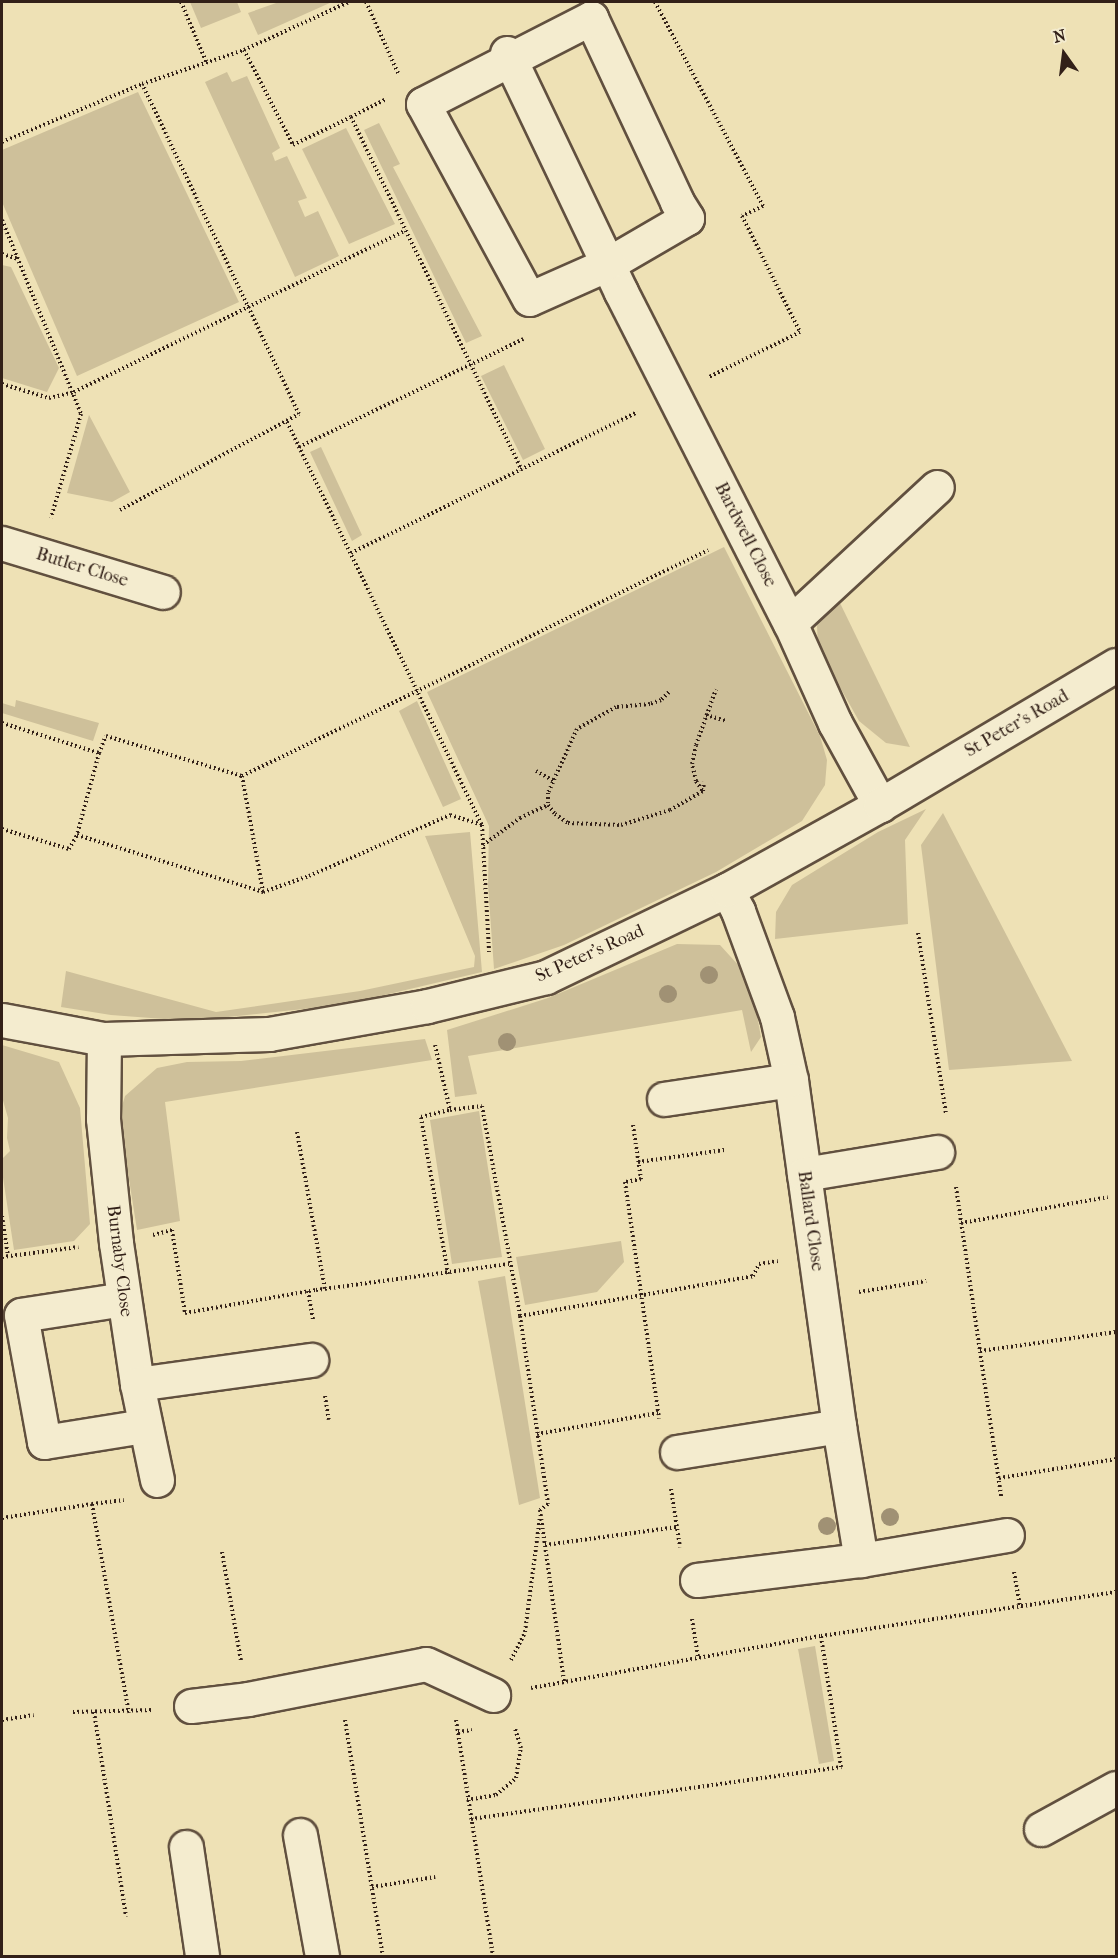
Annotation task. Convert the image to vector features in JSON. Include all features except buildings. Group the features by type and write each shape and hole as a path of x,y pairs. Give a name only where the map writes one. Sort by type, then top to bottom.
{"street":[{"path":"591,18 677,202 687,218 608,264 529,299 423,104 508,56 591,18"},
{"name":"Bardwell Close","path":"508,56 608,264 790,623 835,723 880,805"},
{"path":"790,623 937,487"},
{"name":"Butler Close","path":"2,543 163,592"},
{"name":"St Peter's Road","path":"2,1020 104,1039 269,1034 427,1006 546,977 727,890 880,805 1116,666"},
{"name":"Ballard Close","path":"727,890 738,910 777,1017 790,1080 839,1426 861,1560"},
{"name":"Burnaby Close","path":"104,1039 103,1119 116,1243 144,1426 157,1480"},
{"path":"664,1100 790,1080"},
{"path":"804,1174 936,1152"},
{"path":"123,1299 21,1315 44,1442 144,1426"},
{"path":"137,1384 311,1360"},
{"path":"673,1467 839,1426"},
{"path":"694,1595 861,1560 1007,1535"},
{"path":"191,1706 248,1699 426,1664 493,1695"},
{"path":"1041,1829 1116,1788"},
{"path":"300,1834 329,1956"},
{"path":"186,1847 202,1956"}],"path":[{"path":"181,2 207,64"},
{"path":"2,142 142,84 244,50 349,2"},
{"path":"366,2 401,80"},
{"path":"244,50 293,145 387,99"},
{"path":"120,510 299,414 142,84"},
{"path":"351,117 522,470"},
{"path":"2,220 74,392 81,414 39,555"},
{"path":"2,384 49,398 74,392 405,230"},
{"path":"2,254 18,259"},
{"path":"299,447 525,338"},
{"path":"287,422 482,825 491,989"},
{"path":"2,829 69,849 77,835 99,753 106,736 242,776 743,533"},
{"path":"703,791 696,781 692,764 716,689"},
{"path":"669,693 661,700 650,704 616,707 577,729 548,794 548,805 555,814 568,823 581,826 621,825 670,810 703,791"},
{"path":"706,715 727,721"},
{"path":"2,723 99,753"},
{"path":"536,771 554,781"},
{"path":"242,776 263,892"},
{"path":"703,791 704,782"},
{"path":"483,846 520,818 548,805"},
{"path":"77,835 263,892 309,876 450,815 482,825"},
{"path":"918,933 947,1119"},
{"path":"427,1006 450,1110"},
{"path":"448,1274 421,1117 482,1106 520,1316 548,1504 540,1510 525,1632 493,1695"},
{"path":"632,1117 641,1179 625,1182 660,1425"},
{"path":"297,1132 325,1289"},
{"path":"638,1162 724,1150"},
{"path":"956,1180 1007,1535 1020,1607"},
{"path":"961,1223 1108,1197"},
{"path":"2,1216 8,1256"},
{"path":"2,1257 116,1243 172,1230 185,1313 325,1289 509,1264"},
{"path":"520,1316 753,1276 759,1264 780,1260"},
{"path":"850,1294 926,1281"},
{"path":"980,1351 1116,1332"},
{"path":"537,1434 658,1413"},
{"path":"999,1478 1116,1460"},
{"path":"673,1467 681,1550"},
{"path":"2,1518 92,1504 129,1713"},
{"path":"540,1510 564,1681"},
{"path":"546,1545 677,1527"},
{"path":"222,1552 248,1699"},
{"path":"493,1695 821,1636 1116,1592"},
{"path":"694,1595 698,1657"},
{"path":"471,1819 841,1767 821,1636"},
{"path":"450,1677 467,1800 493,1956"},
{"path":"339,1681 383,1956"},
{"path":"467,1800 496,1795 516,1778 520,1748 513,1719 493,1695"},
{"path":"73,1712 129,1713 191,1706"},
{"path":"94,1713 126,1917"},
{"path":"2,1720 34,1715"},
{"path":"372,1887 435,1877"}],"shaded area":[{"path":"190,2 237,2 241,12 201,28"},
{"path":"279,2 332,2 258,35 248,13"},
{"path":"227,72 232,82 247,76 280,148 272,153 275,161 287,156 307,198 298,201 305,217 318,211 339,256 295,277 205,82"},
{"path":"138,92 239,302 77,376 2,202 2,150"},
{"path":"379,123 400,164 393,167 482,336 466,343 364,130"},
{"path":"346,128 395,224 349,244 302,149"},
{"path":"2,265 11,267 59,368 47,392 2,378"},
{"path":"504,365 545,449 523,460 481,376"},
{"path":"89,415 130,492 112,502 67,493"},
{"path":"321,447 362,535 352,541 310,452"},
{"path":"724,547 820,736 827,760 825,785 802,821 716,872 564,945 494,969 488,886 489,826 427,692"},
{"path":"840,603 910,747 886,743 859,721 818,648 817,625 824,613"},
{"path":"16,700 99,723 93,741 2,713 2,703 15,707"},
{"path":"417,701 461,799 443,807 399,711"},
{"path":"926,809 905,840 908,924 775,939 776,912 792,885 878,832"},
{"path":"943,813 1072,1061 949,1070 921,845"},
{"path":"470,832 482,972 342,1005 219,1018 164,1019 111,1015 61,1007 66,971 216,1012 360,991 474,967 475,956 425,836"},
{"path":"677,944 720,945 750,978 761,1037 751,1052 742,1010 468,1056 477,1094 455,1097 447,1030 548,998"},
{"path":"425,1039 432,1060 165,1102 180,1221 137,1230 119,1116 125,1096 157,1068 187,1062 241,1061"},
{"path":"2,1045 59,1062 80,1108 90,1224 74,1241 14,1250 2,1171 2,1159 10,1151 7,1138 8,1118 2,1097"},
{"path":"479,1111 502,1257 452,1264 430,1120"},
{"path":"621,1241 624,1262 597,1292 525,1305 516,1257"},
{"path":"505,1276 540,1498 519,1505 478,1281"},
{"path":"815,1646 834,1761 819,1764 798,1649"}]}
